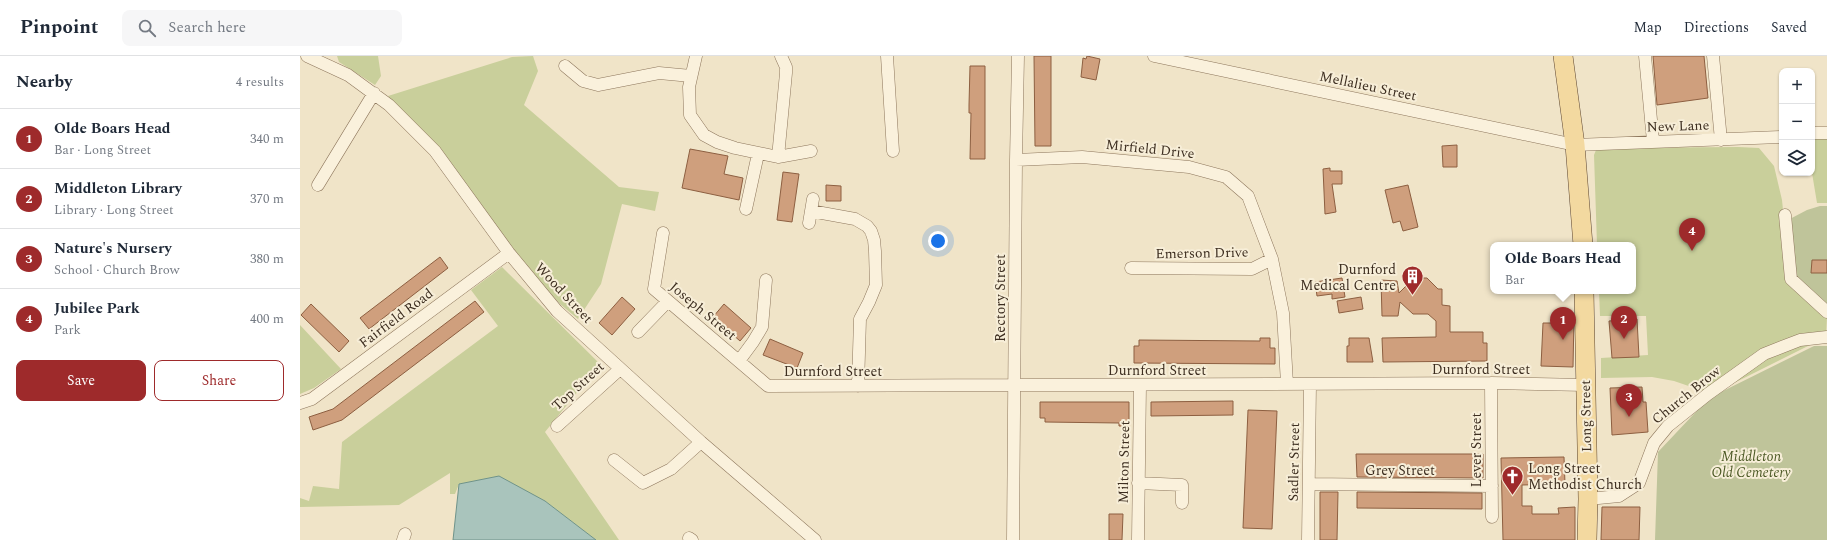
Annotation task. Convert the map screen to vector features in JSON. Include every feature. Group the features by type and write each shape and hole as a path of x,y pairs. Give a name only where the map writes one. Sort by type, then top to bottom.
{"main road":[{"path":"1563,56 1575,145 1583,242"},
{"name":"Long Street","path":"1584,294 1588,499 1587,540"}],"street":[{"path":"696,56 689,87 690,115 704,135 717,142 758,154 778,157 811,151"},
{"path":"778,157 786,73 781,56"},
{"path":"887,56 894,151"},
{"name":"Rectory Street","path":"1013,540 1018,56"},
{"name":"Mellalieu Street","path":"1154,56 1575,145"},
{"path":"1645,56 1653,141"},
{"path":"1713,56 1721,140"},
{"name":"Wood Street","path":"311,57 348,75 390,105 435,151 509,253 557,311 701,442 814,540"},
{"path":"565,66 583,81 598,85 659,73 691,76"},
{"path":"318,185 374,93"},
{"path":"1815,133 1827,133"},
{"name":"New Lane","path":"1575,145 1779,137"},
{"path":"746,209 758,154"},
{"name":"Mirfield Drive","path":"1016,160 1082,157 1189,167 1226,177 1248,196 1272,259 1283,313 1287,384"},
{"path":"811,211 855,219 867,226 874,240 876,284 860,319 858,386"},
{"path":"1785,215 1791,279 1827,312"},
{"name":"Joseph Street","path":"663,233 654,289 739,361"},
{"name":"Fairfield Road","path":"300,403 312,399 509,253"},
{"name":"Emerson Drive","path":"1131,268 1252,269 1272,259"},
{"path":"739,361 762,327 766,280"},
{"path":"638,332 668,301"},
{"name":"Church Brow","path":"1588,499 1619,496 1639,483 1654,443 1668,426 1708,394 1764,354 1800,340 1827,337"},
{"name":"Durnford Street","path":"739,361 768,386 1491,383 1585,385"},
{"name":"Top Street","path":"557,426 620,369"},
{"name":"Lever Street","path":"1491,383 1492,517"},
{"name":"Sadler Street","path":"1308,540 1310,384"},
{"name":"Milton Street","path":"1138,540 1140,385"},
{"path":"614,460 643,483 671,469 701,442"},
{"path":"1138,483 1182,485 1182,503"},
{"name":"Grey Street","path":"1309,484 1492,486"}],"green space":[{"path":"337,56 378,56 381,76 375,85 339,62"},
{"path":"533,56 538,71 524,105 619,187 659,192 655,211 622,204 601,284 578,319 560,304 522,262 404,113 388,96 512,57"},
{"path":"1825,137 1827,138 1827,203 1817,203 1812,176 1815,176 1815,139"},
{"path":"1601,148 1759,148 1774,166 1782,200 1790,279 1827,317 1826,337 1712,394 1674,381 1652,377 1601,378 1601,358 1648,355 1646,316 1600,316 1599,294 1636,294 1636,242 1597,242 1594,155 1596,150"},
{"path":"1820,206 1827,206 1827,310 1793,280 1786,221 1807,210"},
{"path":"502,267 600,364 545,432 619,540 596,540 545,501 459,484 455,494 450,494 450,473 399,505 300,507 300,498 309,501 313,486 339,489 342,442 498,326 471,290"},
{"path":"300,325 341,369 314,388 300,394"},
{"name":"Middleton Old Cemetery","path":"1814,346 1827,346 1827,540 1655,540 1658,452 1709,398"}],"water":[{"path":"499,476 545,501 596,540 453,540 459,484"}],"building":[{"path":"1034,56 1051,56 1051,146 1035,146"},
{"path":"1087,56 1100,59 1096,80 1081,77 1083,58 1086,59"},
{"path":"1653,56 1704,56 1708,98 1657,105"},
{"path":"970,66 985,66 985,159 970,159"},
{"path":"1457,145 1457,167 1443,167 1442,146"},
{"path":"690,149 728,156 724,174 743,178 739,200 682,188"},
{"path":"1330,168 1330,171 1342,171 1342,184 1332,184 1336,212 1325,214 1323,169"},
{"path":"783,172 799,174 792,222 777,220"},
{"path":"826,185 841,186 841,201 826,201"},
{"path":"1408,185 1418,227 1403,231 1400,221 1393,223 1385,190"},
{"path":"440,257 448,268 369,329 360,318"},
{"path":"1812,260 1827,260 1827,273 1811,273"},
{"path":"1342,278 1345,297 1332,299 1332,294 1317,296 1315,282"},
{"path":"1414,278 1427,278 1438,289 1442,289 1442,305 1450,306 1450,332 1483,332 1483,343 1487,343 1487,361 1383,362 1382,338 1436,337 1436,321 1428,314 1413,314 1400,302 1398,316 1382,316 1381,280 1397,281 1399,293"},
{"path":"622,297 635,309 612,335 599,323"},
{"path":"1361,297 1363,309 1339,313 1337,301"},
{"path":"475,301 484,312 342,420 313,430 309,417 333,409"},
{"path":"311,304 349,341 339,352 301,315"},
{"path":"724,304 751,328 740,341 713,317"},
{"path":"1556,318 1574,318 1573,367 1541,366 1543,323 1555,323"},
{"path":"1637,319 1639,357 1612,358 1609,321"},
{"path":"1260,338 1270,338 1270,348 1275,348 1275,364 1134,363 1134,346 1139,346 1139,340 1260,341"},
{"path":"1349,338 1369,338 1373,362 1347,362 1347,346 1349,346"},
{"path":"770,339 803,353 797,368 763,355"},
{"path":"1642,387 1643,402 1646,402 1648,432 1612,435 1610,388"},
{"path":"1233,401 1233,415 1151,416 1151,402"},
{"path":"1040,402 1129,402 1129,426 1119,426 1119,423 1045,422 1045,418 1040,418"},
{"path":"1248,410 1277,411 1272,529 1243,528"},
{"path":"1356,454 1483,454 1483,478 1357,477"},
{"name":"Long Street Methodist Church","path":"1564,457 1565,484 1522,485 1522,506 1532,506 1532,514 1559,514 1558,508 1575,507 1575,540 1503,540 1501,458"},
{"path":"1320,492 1338,492 1337,540 1320,540"},
{"path":"1357,492 1482,493 1482,509 1357,508"},
{"path":"1602,507 1640,507 1639,540 1601,540"},
{"path":"1109,514 1123,514 1122,540 1109,540"}],"place":[{"name":"Jubilee Park","path":"1692,251"},
{"name":"Durnford Medical Centre","path":"1412,296"},
{"name":"Middleton Library","path":"1624,339"},
{"name":"Olde Boars Head","path":"1563,340"},
{"name":"Nature's Nursery","path":"1629,417"},
{"name":"Long Street Methodist Church","path":"1512,496"}]}
